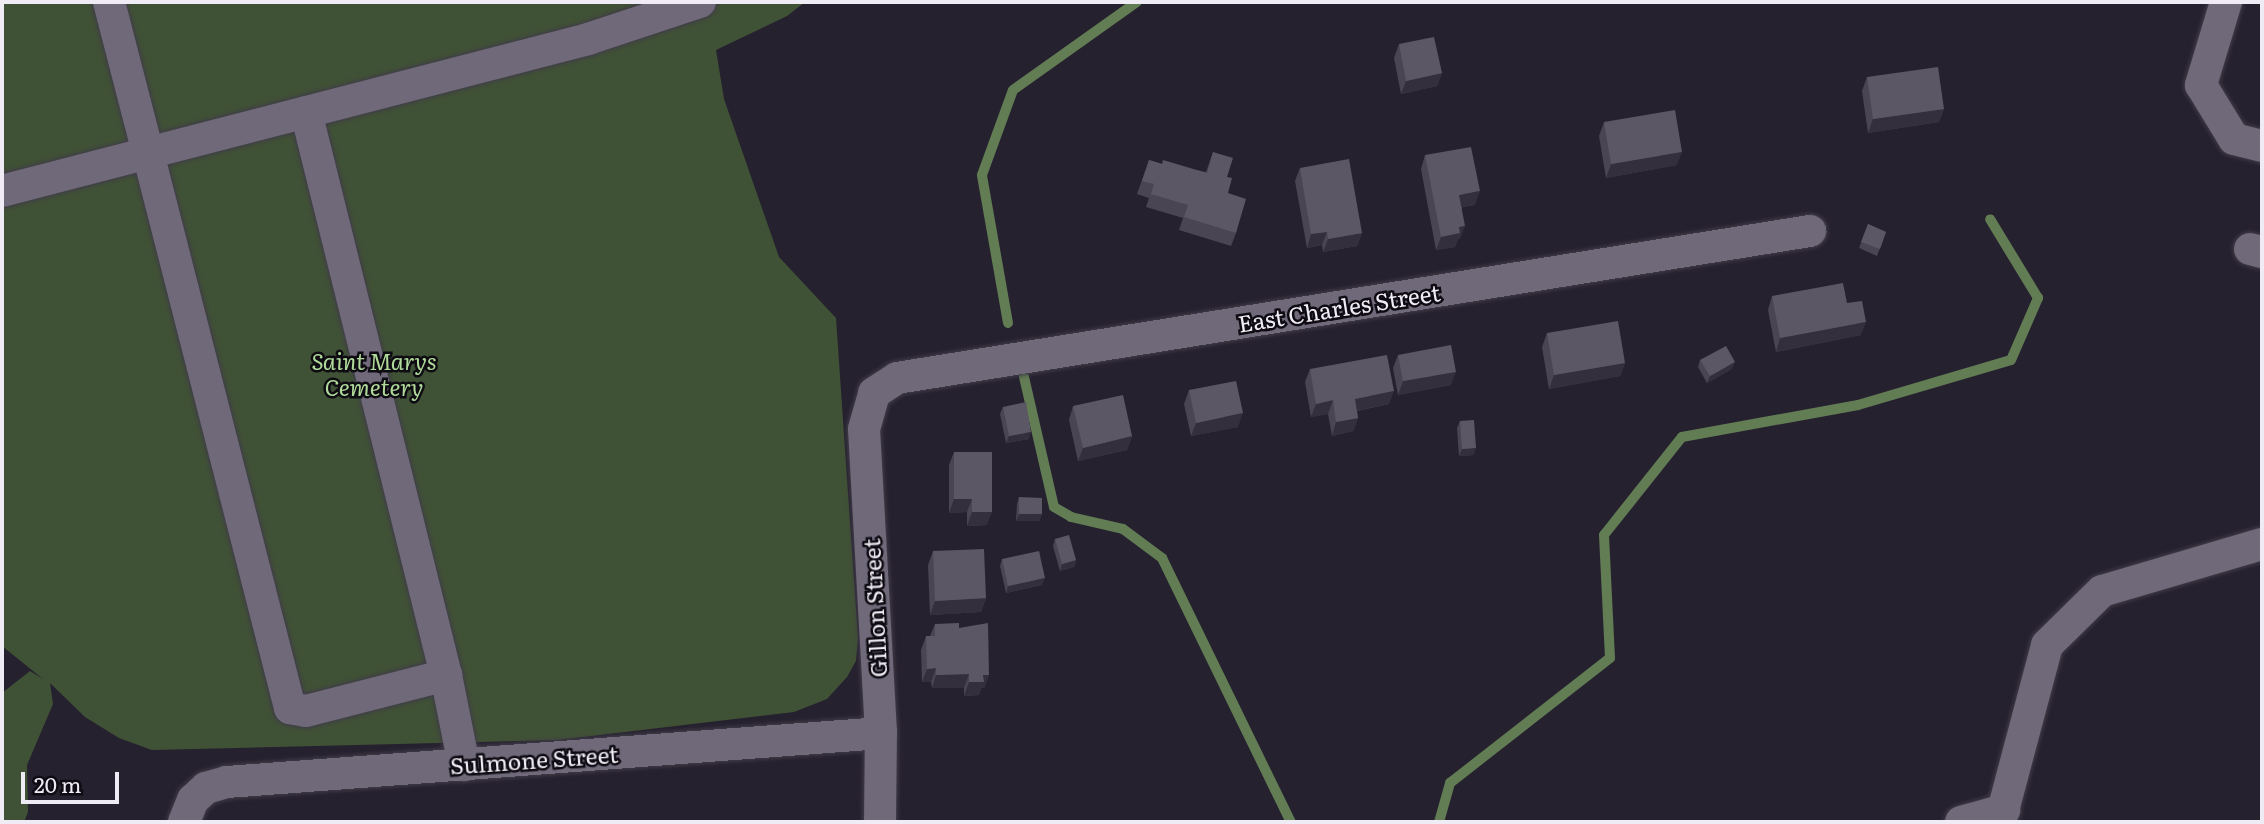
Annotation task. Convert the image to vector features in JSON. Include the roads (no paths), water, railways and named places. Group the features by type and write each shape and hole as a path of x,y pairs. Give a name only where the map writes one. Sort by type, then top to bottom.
{"street":[{"path":"109,2 290,708 306,710 446,675"},
{"path":"2,191 588,39 700,2"},
{"path":"2226,2 2201,85 2234,139 2262,146"},
{"path":"306,112 446,675 464,765"},
{"name":"East Charles Street","path":"873,395 897,378 1810,230"},
{"name":"Gillon Street","path":"873,395 864,429 881,733 880,822"},
{"path":"1961,822 2002,816 2048,645 2102,590 2262,544"},
{"name":"Sulmone Street","path":"188,811 206,788 227,782 881,733"}],"waterway":[{"path":"1008,323 982,175 1013,90 1137,2"},
{"path":"1439,822 1450,783 1610,658 1604,535 1682,437 1858,405 2011,360 2038,298 1990,219"},
{"path":"1024,377 1054,507 1071,517 1123,529 1162,558 1291,822"}],"park label":[{"name":"Saint Marys Cemetery","path":"374,373"}]}
